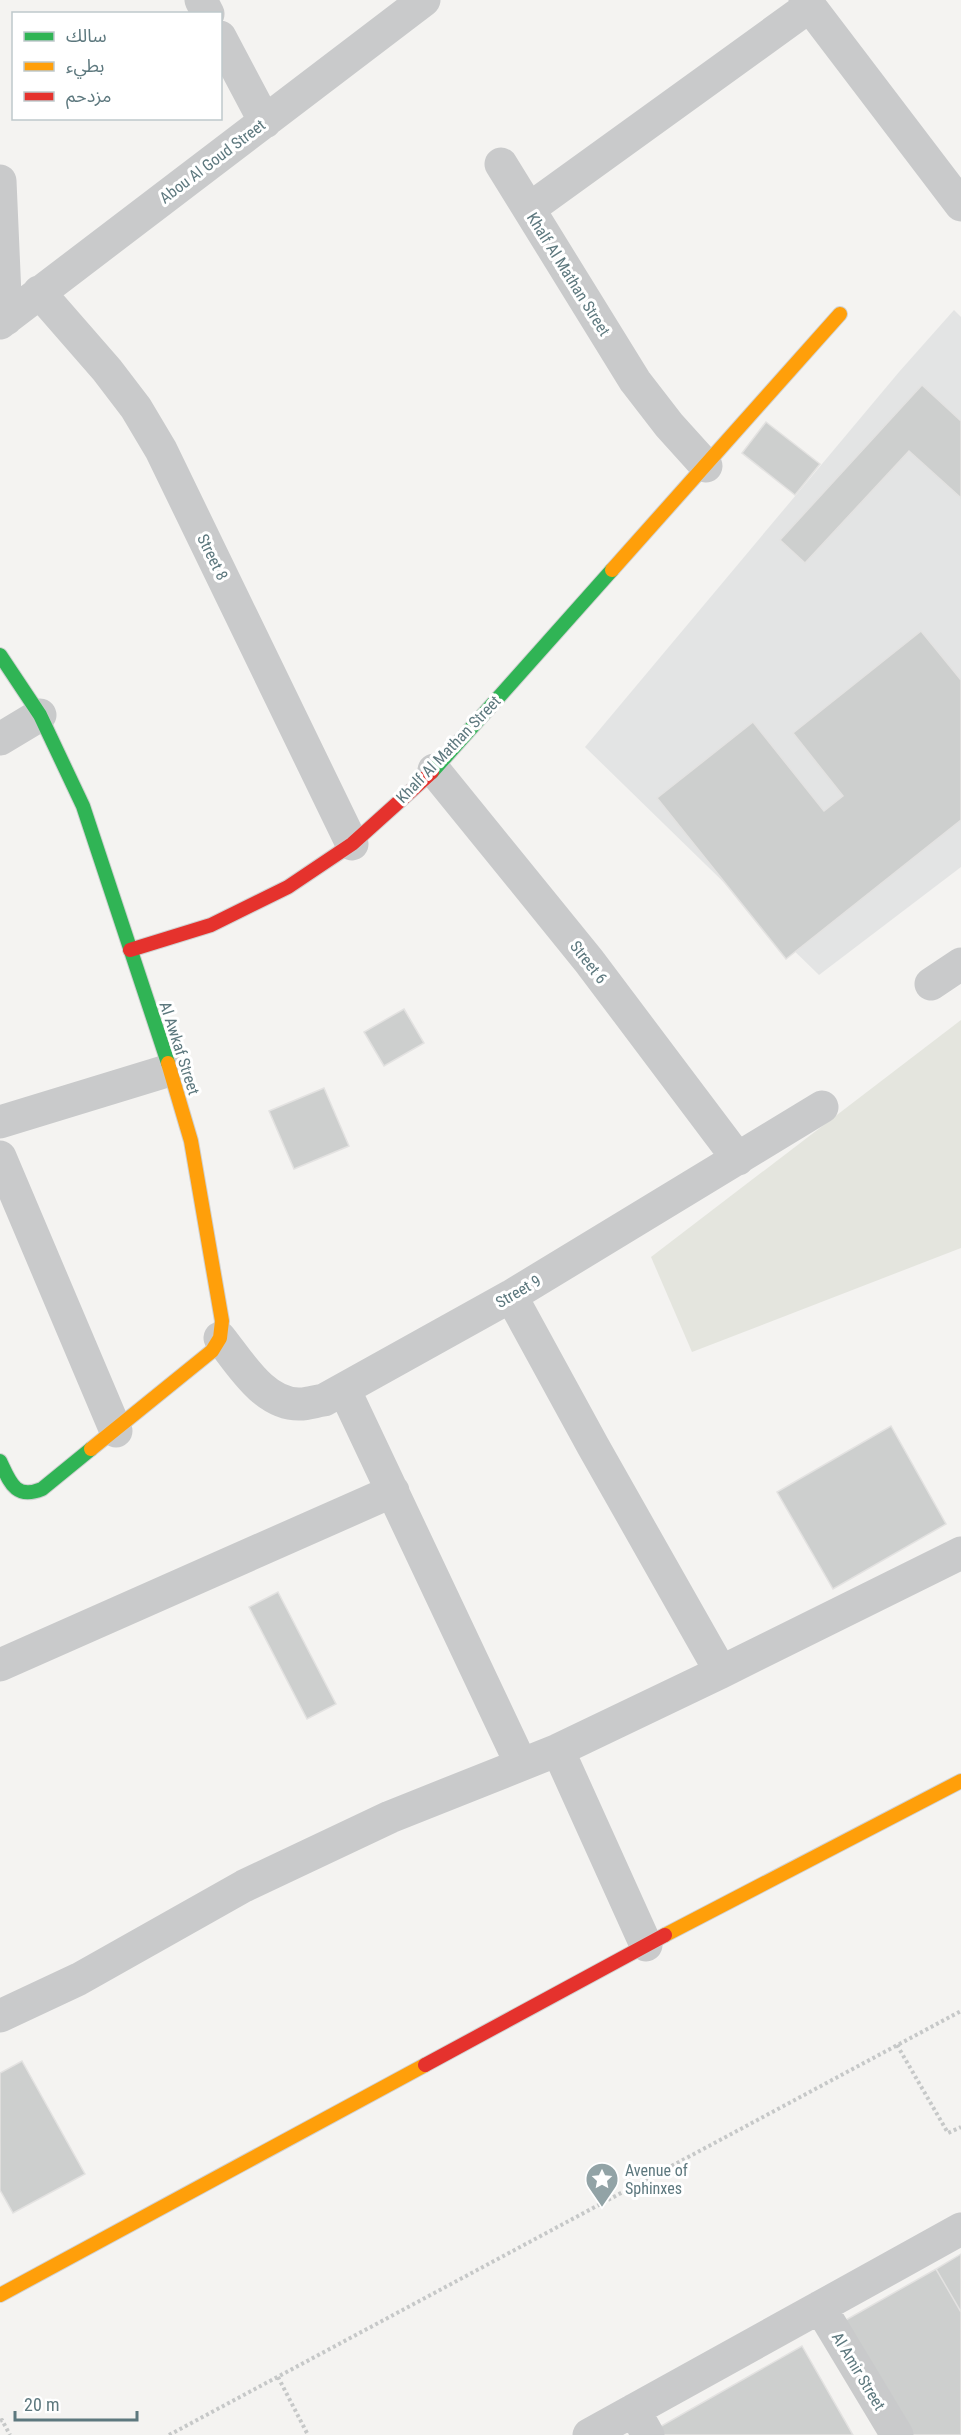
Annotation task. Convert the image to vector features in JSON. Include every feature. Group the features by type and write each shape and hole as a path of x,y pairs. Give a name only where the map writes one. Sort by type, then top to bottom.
{"street":[{"name":"Abou Al Goud Street","path":"3,321 424,0"},
{"path":"529,209 808,3 961,205"},
{"path":"222,41 265,122"},
{"name":"Khalf Al Mathan Street","path":"501,164 635,381 669,425 706,466"},
{"path":"0,181 3,321"},
{"name":"Street 8","path":"39,292 107,370 136,408 161,450 352,844"},
{"name":"Khalf Al Mathan Street","path":"130,950 211,925 288,887 352,844 434,770 840,314"},
{"name":"Al Awkaf Street","path":"0,655 40,715 83,806 170,1070 191,1141 222,1321 220,1338"},
{"path":"0,739 40,715"},
{"name":"Street 6","path":"434,770 589,961 738,1159"},
{"path":"931,984 961,964"},
{"path":"0,1122 170,1070"},
{"name":"Street 9","path":"220,1338 257,1383 276,1399 299,1404 324,1400 511,1296 822,1107"},
{"path":"0,1157 116,1431"},
{"path":"511,1296 721,1672"},
{"path":"0,1461 11,1483 19,1492 31,1495 116,1431 212,1351 220,1338"},
{"path":"344,1389 521,1764"},
{"path":"0,1665 393,1491"},
{"path":"0,2016 79,1979 244,1886 390,1817 558,1750 961,1553"},
{"path":"558,1750 646,1945"},
{"path":"0,2295 646,1945 961,1781"},
{"path":"589,2435 641,2423 820,2307 961,2229"},
{"name":"Al Amir Street","path":"820,2307 897,2435"}],"path":[{"path":"169,2435 961,2011"},
{"path":"897,2045 948,2133 961,2127"},
{"path":"278,2377 308,2435"},
{"path":"0,2421 2,2420 10,2435"}],"shaded area":[{"path":"954,310 961,317 961,867 819,975 585,747 899,372"},
{"path":"961,1020 961,1248 692,1352 651,1257"}],"building":[{"path":"922,385 961,421 961,498 909,451 805,563 780,540"},
{"path":"766,422 820,464 795,495 742,453"},
{"path":"921,631 961,680 961,820 786,959 657,798 753,722 824,811 843,796 793,733"},
{"path":"404,1009 424,1043 384,1066 364,1032"},
{"path":"324,1088 349,1146 294,1169 269,1111"},
{"path":"891,1426 946,1524 833,1589 777,1492"},
{"path":"278,1592 336,1704 307,1719 249,1607"},
{"path":"22,2061 85,2174 13,2213 0,2190 0,2073"},
{"path":"961,2254 961,2312 936,2269"},
{"path":"936,2269 961,2312 961,2435 909,2435 844,2321"},
{"path":"802,2346 853,2435 659,2435 656,2429"}],"traffic: fast":[{"path":"432,772 612,570"},
{"path":"0,655 40,715 83,806 168,1063"},
{"path":"0,1461 7,1476 19,1491 33,1492 42,1489 91,1449"}],"traffic: slow":[{"path":"612,570 840,314"},
{"path":"91,1449 212,1351 220,1338 222,1321 191,1141 168,1063"},
{"path":"665,1935 961,1781"},
{"path":"0,2295 425,2065"}],"traffic: jam":[{"path":"130,950 211,925 288,887 352,844 432,772"},
{"path":"425,2065 665,1935"}],"place":[{"name":"Avenue of Sphinxes","path":"602,2208"}]}
